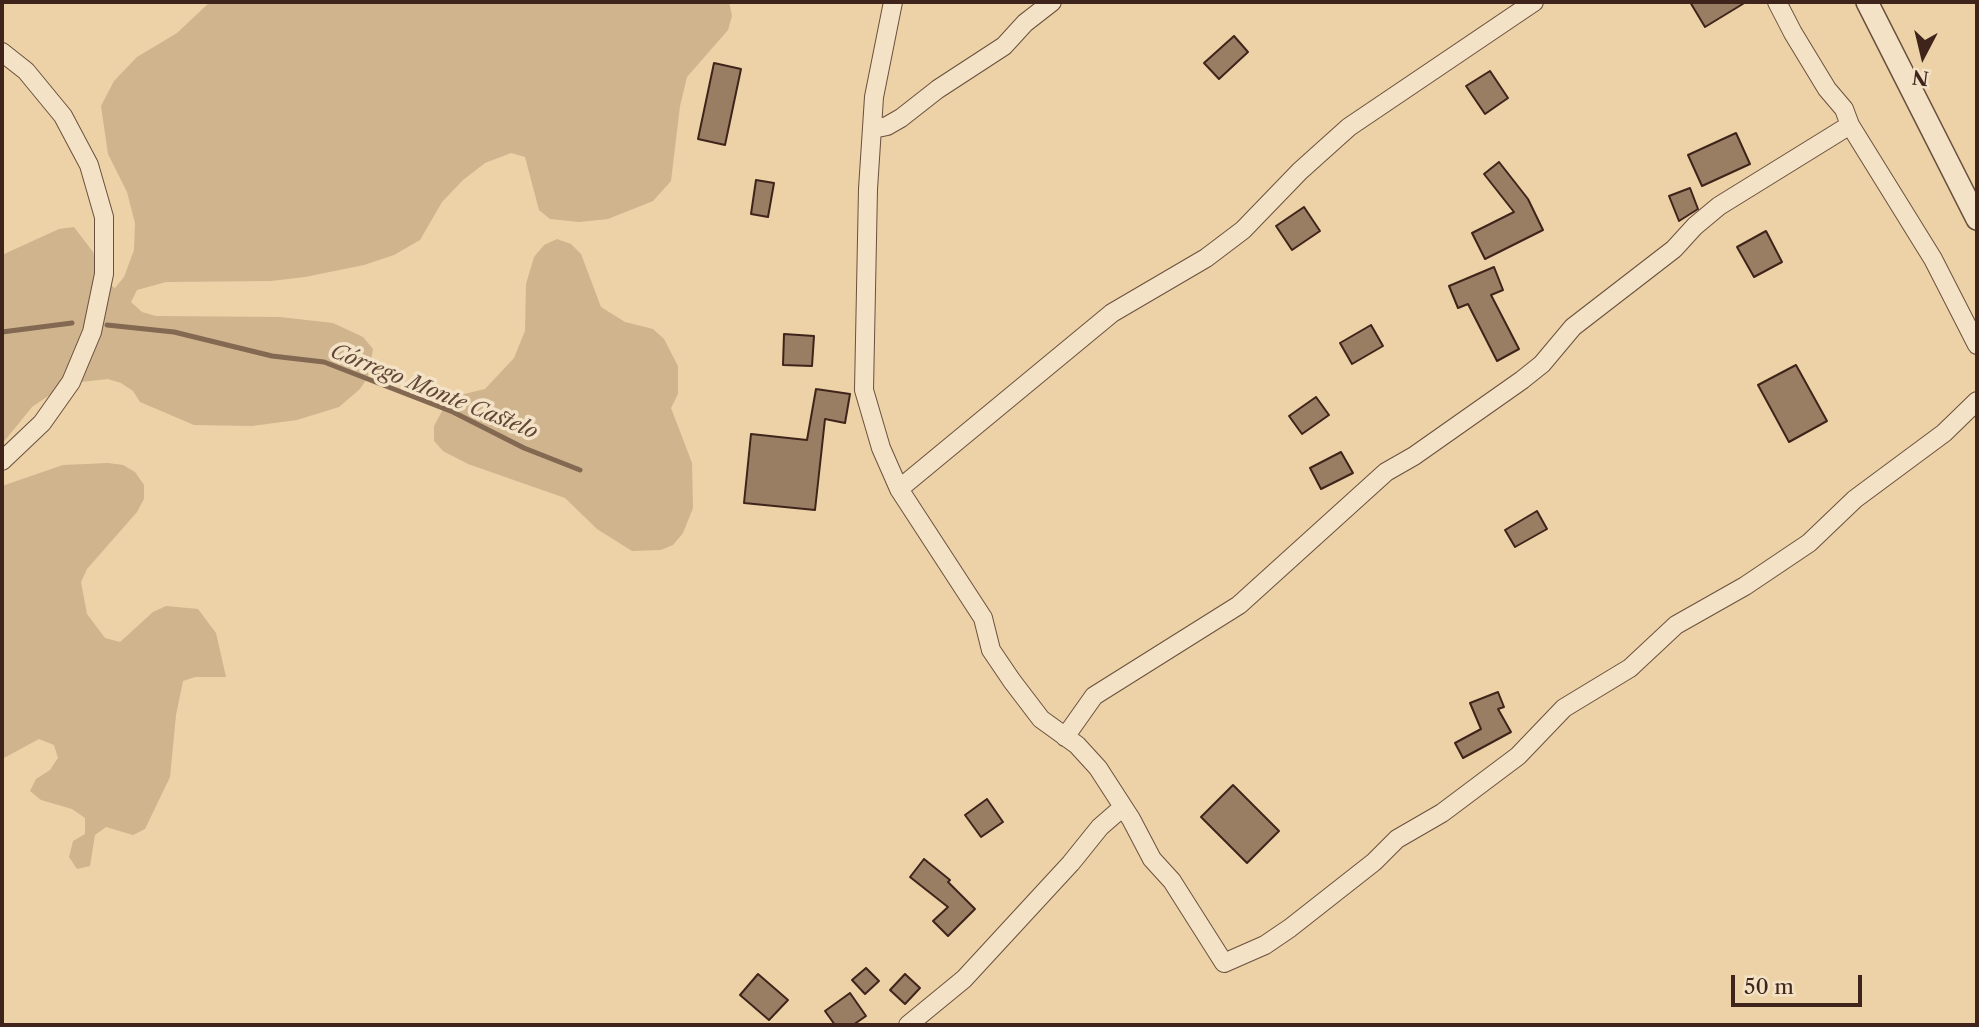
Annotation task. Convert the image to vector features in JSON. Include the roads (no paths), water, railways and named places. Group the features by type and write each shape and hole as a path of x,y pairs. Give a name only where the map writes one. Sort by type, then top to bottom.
{"street":[{"path":"893,2 874,97 864,390 881,448 899,489 983,618 991,650 1041,719 1093,762 1123,807 1152,859 1172,881 1224,963 1238,958 1290,928 1374,862 1397,839 1442,813 1518,756 1564,708 1618,677 1676,625 1730,595 1810,543 1855,499 1944,433 1977,401"},
{"path":"873,129 887,126 901,118 937,89 1004,46 1025,23 1052,2"},
{"path":"899,489 1112,313 1206,258 1242,230 1300,171 1349,127 1534,2"},
{"path":"1777,2 1827,89 1844,109 1850,125 1933,259 1977,345"},
{"path":"1853,2 1902,69"},
{"path":"1867,2 1977,219"},
{"path":"2,51 26,71 63,116 89,165 104,217 104,274 92,332 71,382 42,423 2,461"},
{"path":"1065,737 1094,696 1239,605 1386,472 1414,456 1542,364 1573,327 1674,249 1713,211 1850,125"},
{"path":"908,1025 964,979 1071,863 1100,827 1123,807"}],"waterway":[{"name":"Córrego Monte Castelo","path":"2,332 72,323"},
{"name":"Córrego Monte Castelo","path":"107,325 174,332 272,356 324,362 453,412 524,448 580,470"}]}
